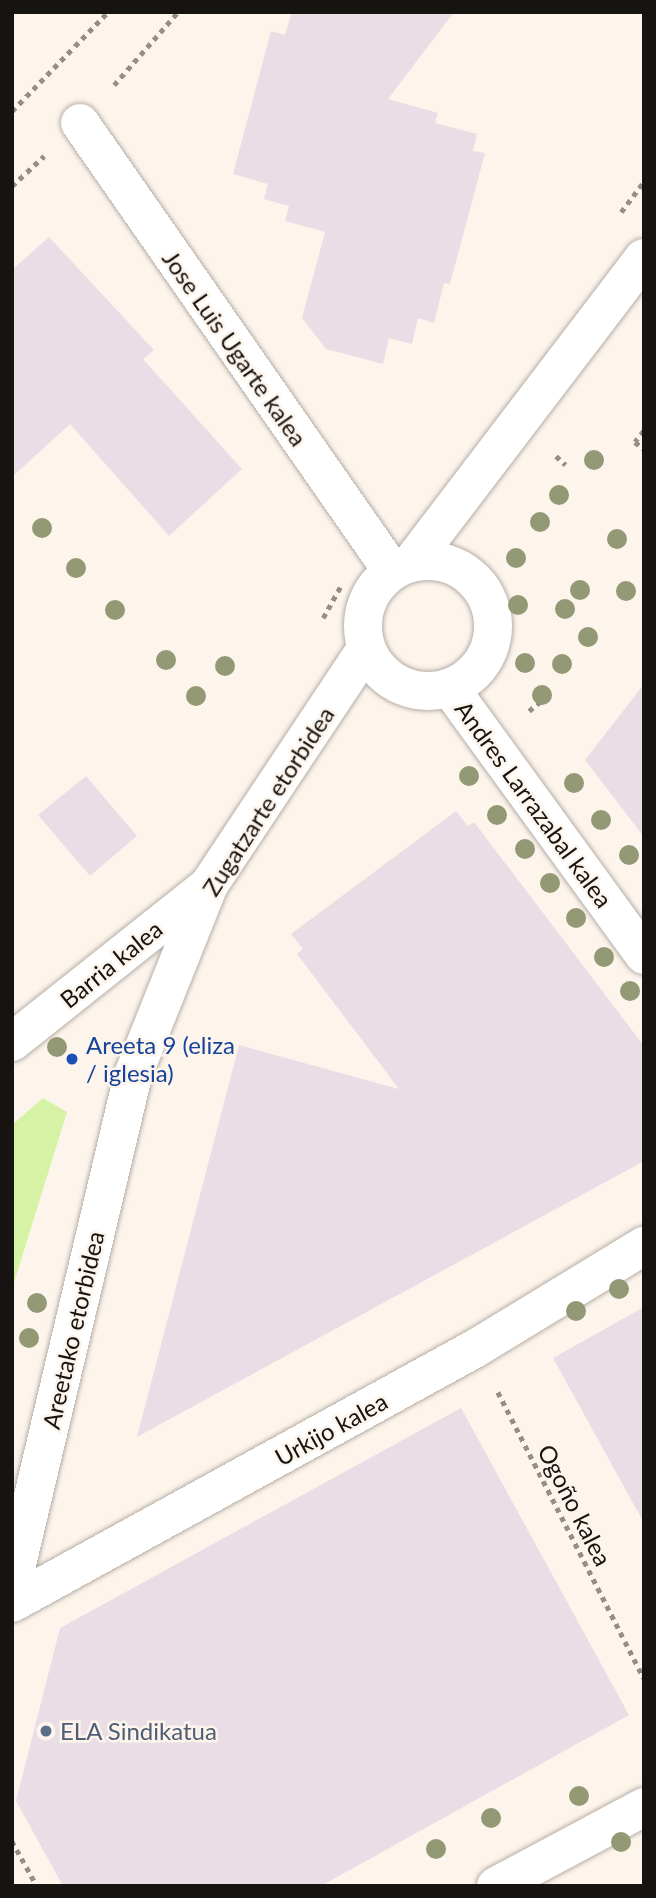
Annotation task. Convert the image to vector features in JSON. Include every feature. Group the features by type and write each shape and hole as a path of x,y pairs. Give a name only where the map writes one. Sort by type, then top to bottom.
{"street":[{"name":"Jose Luis Ugarte kalea","path":"80,123 402,567"},
{"path":"402,567 454,566 484,591 491,608 494,628 482,664 450,688 411,690 392,681 366,649 365,606 402,567 644,258"},
{"name":"Zugatzarte etorbidea","path":"133,1075 209,885 366,649"},
{"name":"Andres Larrazabal kalea","path":"450,688 644,955"},
{"name":"Barria kalea","path":"12,1042 209,885"},
{"name":"Areetako etorbidea","path":"12,1586 133,1075"},
{"name":"Urkijo kalea","path":"12,1604 475,1348 644,1246"},
{"path":"496,1886 644,1807"}],"path":[{"path":"12,111 108,12"},
{"path":"644,431 635,442 644,449"},
{"name":"Ogoño kalea","path":"475,1348 644,1678"},
{"path":"12,1841 37,1886"}],"green space":[{"path":"43,1098 67,1112 12,1289 12,1125"}],"building":[{"path":"292,12 454,12 388,99 438,113 435,123 477,134 473,151 485,153 450,284 444,283 434,323 418,318 412,344 389,338 383,364 326,349 302,318 325,232 285,221 289,206 264,199 268,184 233,174 271,31 285,35"},
{"path":"49,237 154,350 143,359 242,469 169,536 70,424 12,477 12,270"},
{"path":"644,684 644,837 585,760"},
{"path":"86,776 137,836 90,876 38,815"},
{"path":"456,811 468,826 474,822 644,1046 644,1161 137,1437 239,1045 399,1089 297,954 303,949 291,934"},
{"path":"644,1307 644,1523 553,1358"},
{"path":"461,1408 629,1715 321,1886 63,1886 16,1801 60,1628"}],"place":[{"name":"Areeta 9 (eliza / iglesia)","path":"72,1059"},
{"name":"ELA Sindikatua","path":"46,1731"}]}
